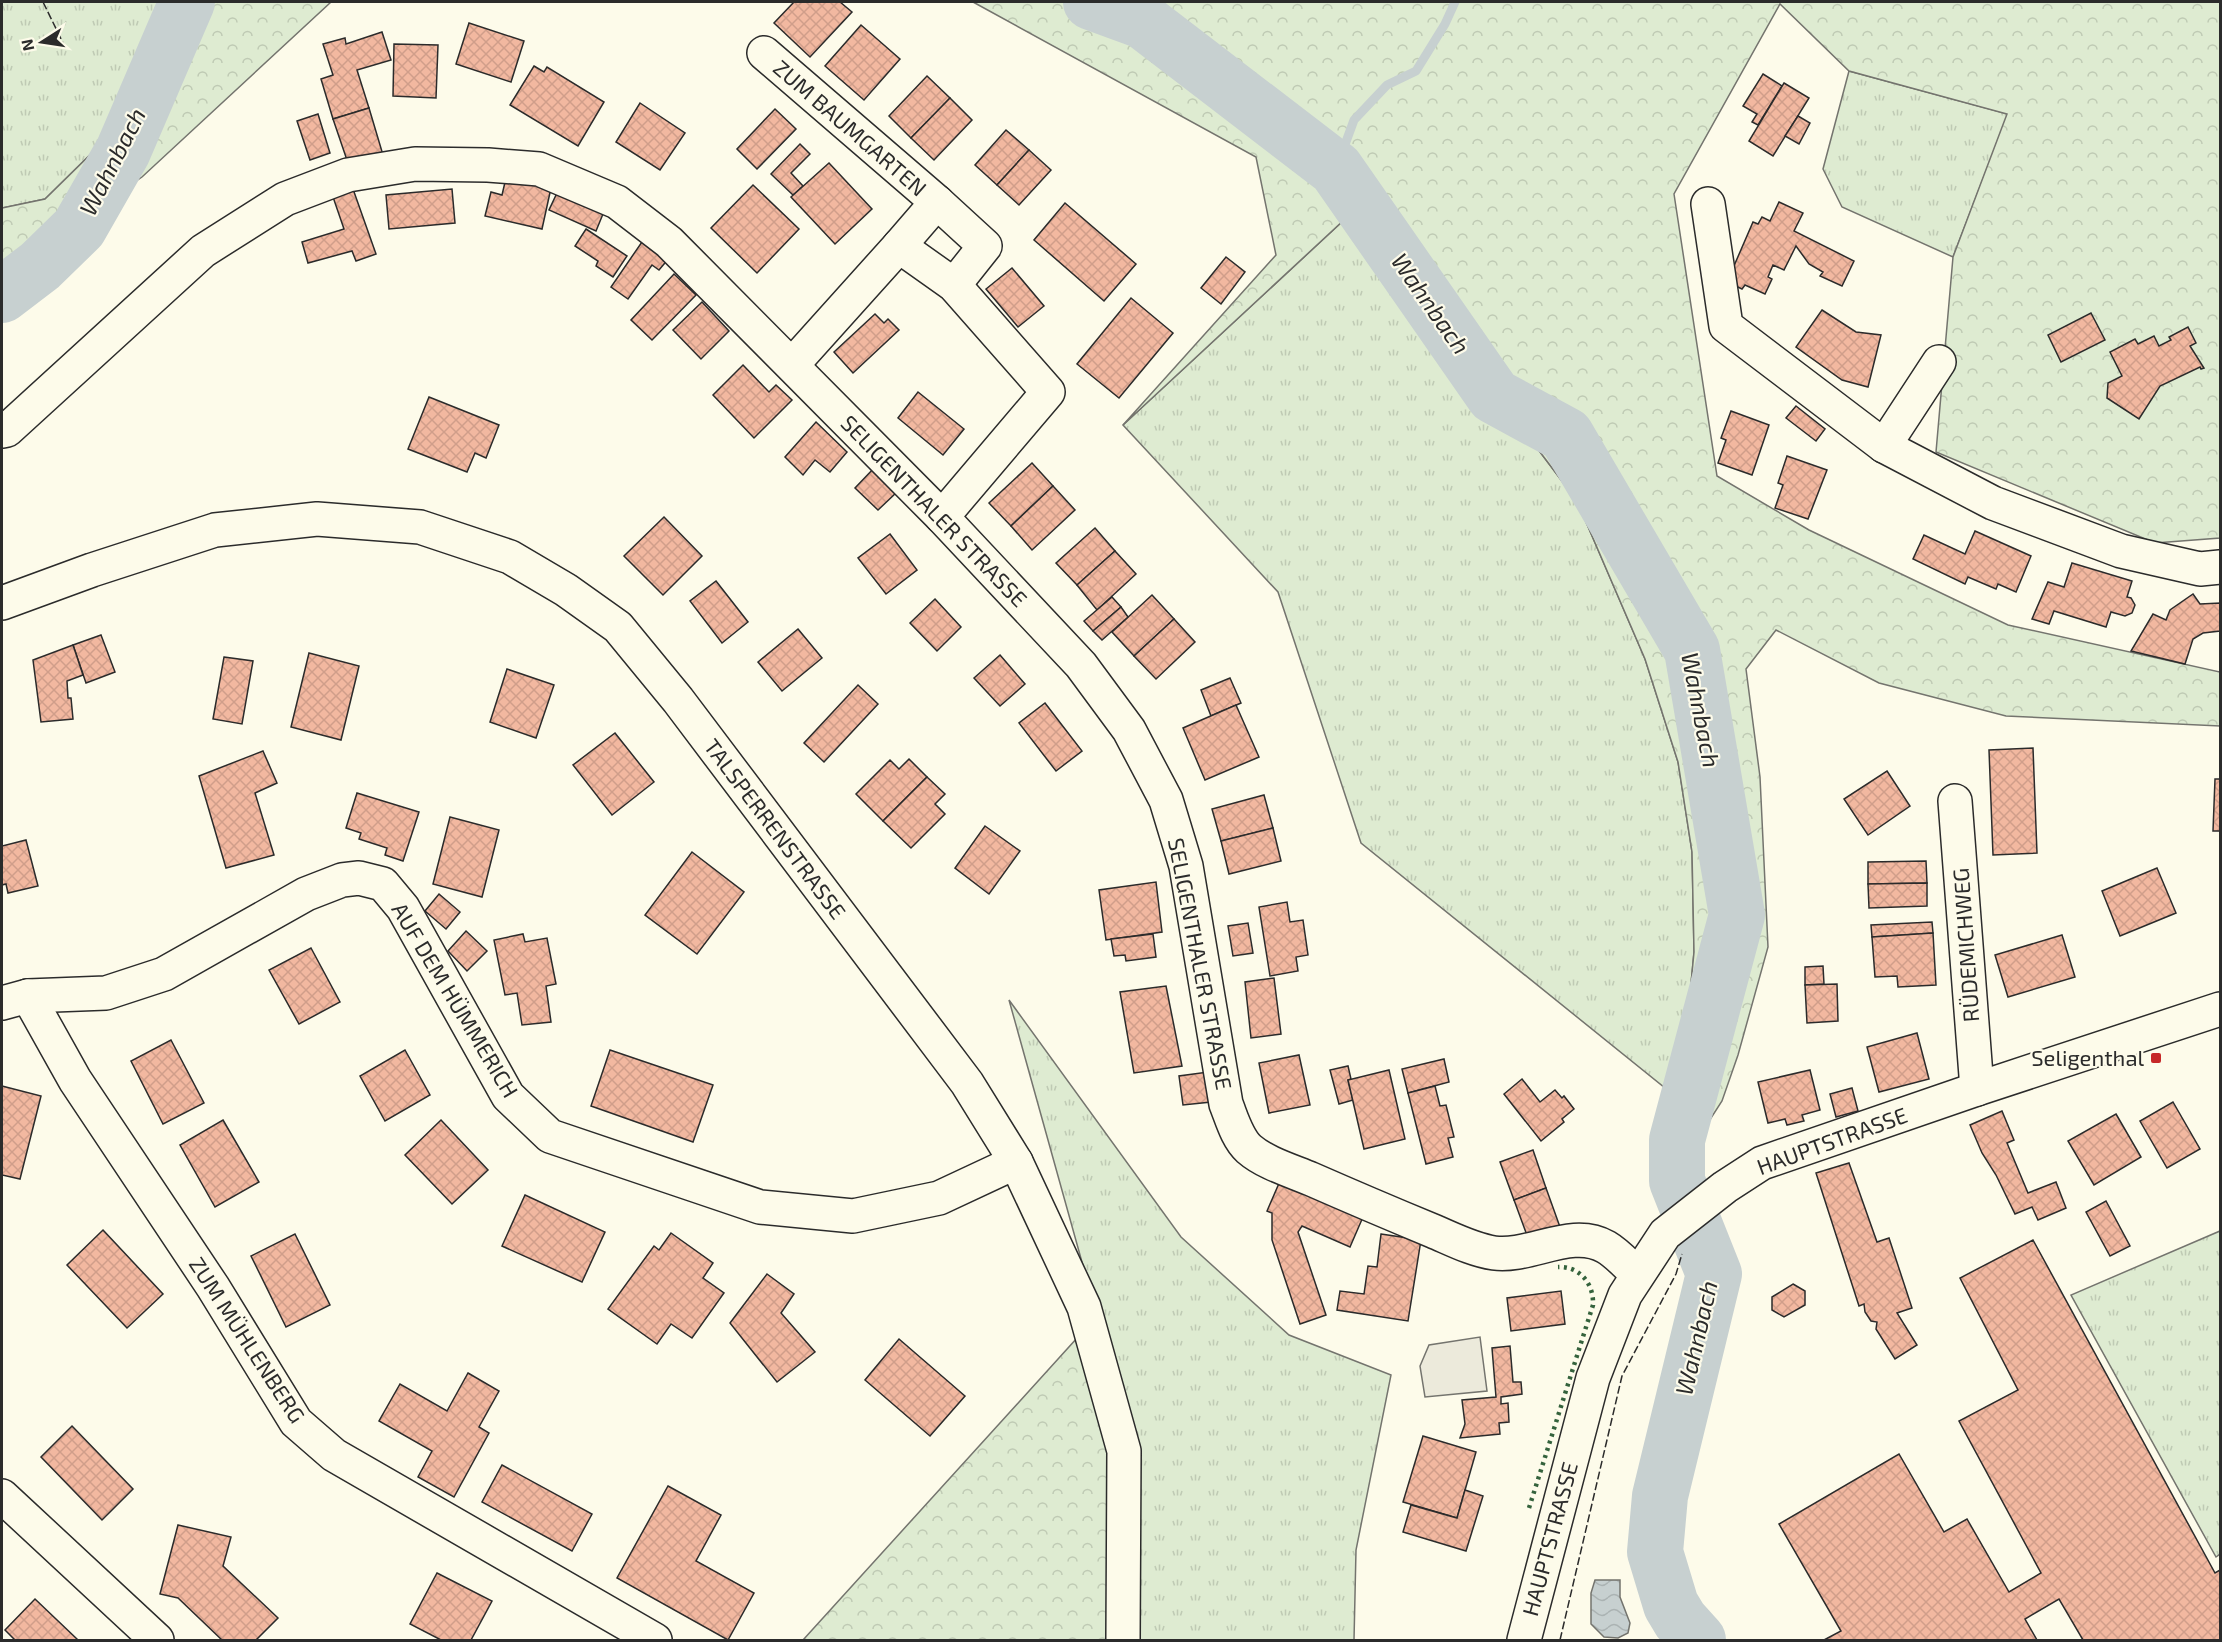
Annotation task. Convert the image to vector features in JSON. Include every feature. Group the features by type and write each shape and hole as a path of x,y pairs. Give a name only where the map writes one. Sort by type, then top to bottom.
{"street":[{"name":"ZUM BAUMGARTEN","path":"764,53 985,246 954,285"},
{"name":"SELIGENTHALER STRASSE","path":"2,431 7,430 203,250 285,199 348,175 415,164 488,165 539,169 617,202 669,242 942,517 1081,665 1129,730 1166,800 1186,866 1226,1104 1236,1130 1249,1149 1365,1203 1473,1247 1493,1253 1519,1253 1573,1241 1593,1242 1605,1246 1637,1274"},
{"name":"ZUM BAUMGARTEN","path":"792,365 937,202"},
{"path":"1708,204 1726,326 1884,446 1993,503 2121,550 2200,569 2220,567"},
{"path":"899,246 954,285 1048,392 942,517"},
{"path":"1884,446 1939,362"},
{"name":"TALSPERRENSTRASSE","path":"2,603 92,570 215,530 317,519 420,527 510,557 566,590 618,627 678,700 967,1083 1016,1162 1084,1307 1124,1451 1123,1641"},
{"name":"RÜDEMICHWEG","path":"1955,801 1977,1089"},
{"name":"AUF DEM HÜMMERICH","path":"15,999 106,993 164,974 306,894 342,880 359,878 382,884 404,908 508,1096 550,1136 760,1207 853,1216 939,1198 1016,1162"},
{"name":"ZUM MÜHLENBERG","path":"15,999 75,1080 213,1287 296,1422 334,1455 655,1641"},
{"name":"HAUPTSTRASSE","path":"1524,1641 1593,1378 1625,1295 1665,1234 1725,1186 1762,1163 2220,1009"},
{"path":"2,1496 157,1641"}],"green space":[{"path":"2,2 169,2 101,144 45,199 2,208"},
{"path":"169,2 331,2 142,177 2,272 2,208 45,199 101,144"},
{"path":"973,2 2220,2 2220,538 2155,543 1936,452 1953,257 2007,114 1849,71 1780,4 1674,194 1717,476 1809,530 2008,625 2220,672 2220,726 2006,716 1879,683 1776,630 1746,669 1760,777 1768,947 1738,1055 1722,1101 1686,1157 1680,1100 1694,952 1692,852 1678,762 1645,659 1577,501 1445,326 1372,194 1123,425 1276,255 1256,157"},
{"path":"1849,71 2008,114 1953,257 1842,207 1823,169"},
{"path":"1372,194 1445,326 1577,501 1645,659 1678,762 1692,852 1694,952 1680,1100 1361,843 1278,592 1123,425"},
{"path":"1009,1000 1181,1237 1289,1335 1391,1375 1356,1550 1354,1640 1136,1640 1097,1316"},
{"path":"2220,1231 2220,1554 2216,1557 2071,1295"},
{"path":"1097,1316 1136,1640 803,1640"}],"shaded area":[{"path":"1480,1337 1487,1391 1425,1397 1420,1366 1429,1345"}],"water":[{"path":"1595,1580 1620,1580 1620,1597 1630,1623 1628,1633 1618,1638 1604,1637 1591,1624 1591,1593"}],"building":[{"path":"794,2 840,2 852,12 810,57 774,23"},
{"path":"469,23 524,41 511,82 456,64"},
{"path":"861,25 900,59 864,100 825,66"},
{"path":"382,32 391,60 357,70 369,108 333,119 321,79 333,75 323,44 345,38 346,44"},
{"path":"394,44 438,45 436,98 393,96"},
{"path":"534,66 544,72 547,67 604,102 578,146 510,105"},
{"path":"1763,74 1782,86 1758,125 1752,122 1757,114 1743,106"},
{"path":"927,76 950,98 911,138 889,116"},
{"path":"1784,83 1809,98 1773,156 1749,141"},
{"path":"950,98 972,120 934,160 911,138"},
{"path":"640,103 685,133 660,170 616,142"},
{"path":"369,108 383,155 349,166 333,119"},
{"path":"775,109 796,129 757,169 737,149"},
{"path":"318,114 330,153 310,160 297,121"},
{"path":"1798,116 1810,123 1799,144 1785,136"},
{"path":"1006,130 1029,150 997,185 975,165"},
{"path":"800,144 810,154 791,173 803,186 793,195 771,174"},
{"path":"1029,150 1051,170 1019,205 997,185"},
{"path":"829,163 872,209 835,244 791,197"},
{"path":"506,178 551,188 542,229 485,216 491,192 502,195"},
{"path":"753,185 799,229 757,273 711,228"},
{"path":"353,189 376,254 356,261 352,251 308,263 302,242 344,229 333,197"},
{"path":"452,189 455,223 389,229 386,195"},
{"path":"557,193 603,214 596,231 549,210"},
{"path":"1779,202 1803,213 1794,231 1854,261 1842,286 1820,276 1823,272 1809,264 1796,246 1784,270 1773,265 1768,277 1772,279 1765,294 1745,285 1742,289 1727,282 1753,222 1758,224 1762,217 1770,221"},
{"path":"1065,203 1136,264 1104,301 1034,240"},
{"path":"586,229 627,256 613,277 596,266 598,261 575,246"},
{"path":"644,239 669,258 659,270 652,265 628,299 611,287"},
{"path":"1226,257 1245,272 1221,304 1201,288"},
{"path":"1012,268 1044,306 1018,327 986,289"},
{"path":"674,274 696,295 652,340 631,320"},
{"path":"1131,298 1173,333 1119,398 1077,364"},
{"path":"702,302 729,331 701,359 673,330"},
{"path":"1822,310 1856,332 1881,335 1868,387 1842,380 1796,347"},
{"path":"2091,313 2105,340 2061,362 2048,335"},
{"path":"875,314 884,323 888,319 899,330 853,373 834,352"},
{"path":"2188,327 2196,343 2190,346 2204,368 2200,367 2160,386 2139,419 2107,398 2108,383 2122,376 2110,352 2135,339 2138,344 2154,336 2159,346 2171,340 2169,337"},
{"path":"743,365 769,392 776,385 792,400 754,438 713,395"},
{"path":"918,392 964,429 943,455 898,418"},
{"path":"429,397 499,425 486,458 475,453 467,472 408,449"},
{"path":"1796,406 1825,429 1816,441 1786,418"},
{"path":"1731,411 1769,425 1752,475 1718,463 1726,440 1721,438"},
{"path":"816,422 847,452 830,472 815,460 803,475 785,457"},
{"path":"1787,456 1827,470 1808,519 1775,508 1783,485 1778,483"},
{"path":"1032,463 1053,486 1011,526 989,503"},
{"path":"874,468 897,492 878,510 855,488"},
{"path":"1053,486 1075,510 1032,550 1011,526"},
{"path":"664,517 702,556 663,595 624,556"},
{"path":"1095,528 1115,551 1077,585 1056,563"},
{"path":"1975,531 2031,556 2016,592 1998,584 1996,589 1968,577 1965,584 1913,559 1924,535 1965,554"},
{"path":"890,534 917,570 886,594 858,558"},
{"path":"1115,551 1136,574 1097,610 1077,585"},
{"path":"2072,563 2132,581 2127,597 2131,598 2135,605 2132,613 2125,616 2111,612 2106,627 2054,611 2049,624 2032,619 2048,582 2064,587"},
{"path":"716,581 748,622 722,643 690,601"},
{"path":"2193,594 2200,604 2220,603 2220,631 2203,633 2193,639 2185,664 2131,651 2153,614 2166,620 2170,610"},
{"path":"1152,595 1174,619 1134,656 1112,632"},
{"path":"1112,597 1121,607 1093,631 1084,621"},
{"path":"935,599 961,627 937,651 910,623"},
{"path":"1121,607 1128,617 1102,640 1093,631"},
{"path":"1174,619 1195,642 1156,679 1134,656"},
{"path":"798,629 822,658 782,691 758,662"},
{"path":"101,635 115,672 86,683 73,645"},
{"path":"73,645 83,675 67,681 73,719 41,722 33,660"},
{"path":"309,653 359,666 341,740 291,727"},
{"path":"1000,655 1025,684 1000,706 974,678"},
{"path":"224,657 253,661 242,724 213,719"},
{"path":"507,669 554,685 536,738 490,722"},
{"path":"1230,678 1241,703 1211,716 1201,690"},
{"path":"858,685 878,704 824,762 804,743"},
{"path":"1045,703 1082,751 1056,771 1019,723"},
{"path":"1236,705 1259,757 1205,780 1183,728"},
{"path":"615,733 654,782 612,815 573,765"},
{"path":"2033,748 2037,853 1993,855 1989,750"},
{"path":"263,751 277,783 255,793 274,855 226,868 199,776"},
{"path":"909,759 927,777 883,821 856,794 890,760 899,769"},
{"path":"1887,771 1910,806 1868,835 1844,799"},
{"path":"927,777 945,794 935,804 945,814 911,848 883,821"},
{"path":"2215,779 2220,779 2220,831 2213,831"},
{"path":"357,793 419,812 403,861 385,855 387,848 359,839 361,833 346,828"},
{"path":"1264,795 1273,828 1221,841 1212,809"},
{"path":"450,817 499,830 482,897 433,884"},
{"path":"985,826 1020,851 989,894 955,868"},
{"path":"1273,828 1281,861 1229,874 1221,841"},
{"path":"26,840 38,886 8,893 6,884 2,885 2,846"},
{"path":"692,852 744,892 697,954 645,915"},
{"path":"1926,861 1927,883 1868,884 1868,862"},
{"path":"2157,868 2176,913 2120,936 2102,891"},
{"path":"1156,882 1162,932 1106,940 1099,890"},
{"path":"1927,883 1927,906 1869,908 1868,884"},
{"path":"439,894 460,912 446,929 425,911"},
{"path":"1287,902 1290,922 1303,920 1308,955 1296,957 1298,971 1270,976 1259,907"},
{"path":"1932,922 1933,933 1872,937 1871,925"},
{"path":"1248,923 1253,953 1233,956 1228,926"},
{"path":"466,931 487,951 467,971 448,951"},
{"path":"1933,933 1936,985 1898,987 1897,976 1875,977 1872,937"},
{"path":"523,934 525,942 547,938 556,984 546,986 551,1022 522,1025 517,993 505,995 494,940"},
{"path":"1153,934 1156,957 1126,961 1125,955 1114,956 1111,939"},
{"path":"2062,935 2075,977 2008,997 1995,955"},
{"path":"311,948 340,1002 299,1024 269,970"},
{"path":"1823,966 1824,984 1805,985 1805,967"},
{"path":"1274,978 1281,1034 1251,1038 1245,982"},
{"path":"1837,984 1838,1021 1807,1023 1805,985"},
{"path":"1166,986 1182,1066 1134,1073 1120,992"},
{"path":"1917,1033 1929,1079 1879,1092 1867,1047"},
{"path":"171,1040 204,1103 163,1124 131,1061"},
{"path":"405,1050 430,1095 385,1121 360,1076"},
{"path":"610,1050 713,1085 693,1142 591,1106"},
{"path":"1299,1055 1310,1105 1269,1113 1259,1063"},
{"path":"1444,1059 1449,1082 1408,1093 1402,1069"},
{"path":"1348,1066 1351,1079 1348,1080 1353,1100 1339,1104 1330,1070"},
{"path":"1389,1070 1405,1139 1364,1149 1348,1080"},
{"path":"1810,1070 1820,1110 1802,1115 1804,1121 1787,1125 1785,1119 1768,1123 1758,1082"},
{"path":"1208,1072 1211,1102 1183,1105 1179,1076"},
{"path":"1522,1079 1540,1102 1555,1090 1562,1098 1564,1096 1574,1109 1562,1119 1564,1122 1541,1141 1504,1094"},
{"path":"2,1086 41,1096 20,1179 2,1175"},
{"path":"1435,1086 1440,1106 1446,1105 1454,1137 1448,1138 1453,1157 1426,1164 1408,1093"},
{"path":"1852,1088 1858,1111 1836,1117 1830,1094"},
{"path":"2173,1102 2200,1149 2167,1168 2140,1121"},
{"path":"2002,1111 2014,1140 2007,1143 2028,1193 2056,1182 2066,1208 2038,1220 2032,1207 2015,1214 1996,1175 1982,1153 1970,1125"},
{"path":"2116,1114 2141,1157 2094,1185 2068,1141"},
{"path":"223,1120 259,1182 215,1207 180,1145"},
{"path":"441,1120 488,1170 452,1204 405,1155"},
{"path":"1533,1150 1546,1188 1514,1200 1500,1162"},
{"path":"1849,1163 1877,1242 1889,1238 1912,1308 1897,1313 1917,1345 1895,1359 1876,1329 1877,1322 1871,1321 1865,1312 1864,1304 1859,1306 1816,1173"},
{"path":"1280,1181 1363,1217 1350,1247 1302,1226 1298,1232 1326,1315 1300,1324 1272,1240 1272,1213 1267,1211"},
{"path":"1546,1188 1560,1227 1528,1238 1514,1200"},
{"path":"525,1195 605,1232 582,1282 502,1246"},
{"path":"2106,1201 2130,1246 2110,1256 2086,1212"},
{"path":"103,1230 163,1294 127,1328 67,1265"},
{"path":"671,1233 713,1263 703,1278 724,1293 692,1338 671,1324 657,1344 608,1309 654,1246 659,1250"},
{"path":"295,1234 330,1305 286,1327 251,1256"},
{"path":"1381,1234 1421,1240 1408,1321 1337,1310 1340,1291 1364,1294 1368,1266 1377,1267"},
{"path":"2033,1240 2215,1573 2220,1570 2220,1640 2083,1640 2059,1599 2025,1619 2037,1640 1824,1640 1841,1631 1779,1524 1899,1454 1944,1532 1967,1519 2009,1592 2041,1573 1959,1421 2018,1390 1960,1278"},
{"path":"767,1274 794,1294 781,1313 815,1352 777,1382 730,1323"},
{"path":"1793,1284 1805,1291 1805,1305 1784,1317 1772,1310 1772,1297"},
{"path":"1561,1291 1565,1324 1511,1331 1507,1298"},
{"path":"899,1339 965,1396 930,1436 865,1380"},
{"path":"1510,1346 1513,1382 1521,1382 1522,1394 1501,1397 1501,1404 1508,1403 1509,1422 1499,1423 1500,1434 1460,1438 1465,1424 1462,1400 1496,1397 1492,1348"},
{"path":"468,1373 499,1391 479,1427 489,1433 454,1497 418,1477 432,1451 379,1421 400,1384 447,1411"},
{"path":"72,1426 133,1489 102,1520 41,1457"},
{"path":"1423,1436 1476,1452 1457,1518 1403,1502"},
{"path":"502,1465 592,1514 572,1551 482,1502"},
{"path":"668,1486 721,1515 696,1561 754,1593 728,1640 617,1578"},
{"path":"1465,1490 1483,1496 1466,1551 1403,1532 1411,1505 1457,1518"},
{"path":"178,1525 231,1537 223,1566 278,1618 256,1640 222,1640 178,1598 160,1594"},
{"path":"437,1573 492,1601 471,1640 441,1640 410,1624"},
{"path":"35,1599 78,1640 15,1640 5,1630"}],"waterway":[{"name":"Wahnbach","path":"2,295 40,266 79,228 123,151 187,2"},
{"name":"Wahnbach","path":"1091,2 1143,21 1336,169 1494,396 1566,435 1692,650 1737,915 1677,1140 1677,1181 1714,1274 1660,1496 1655,1552 1671,1605 1680,1620 1698,1640"},
{"path":"1336,169 1354,120 1387,85 1416,71 1445,24 1455,2"}],"hedge":[{"path":"1529,1508 1593,1305 1591,1290 1584,1277 1572,1269 1558,1267"}],"fence":[{"path":"43,2 65,47"},
{"path":"1560,1640 1622,1376 1676,1274 1682,1254"}],"place":[{"name":"Seligenthal","path":"2156,1058"}]}
